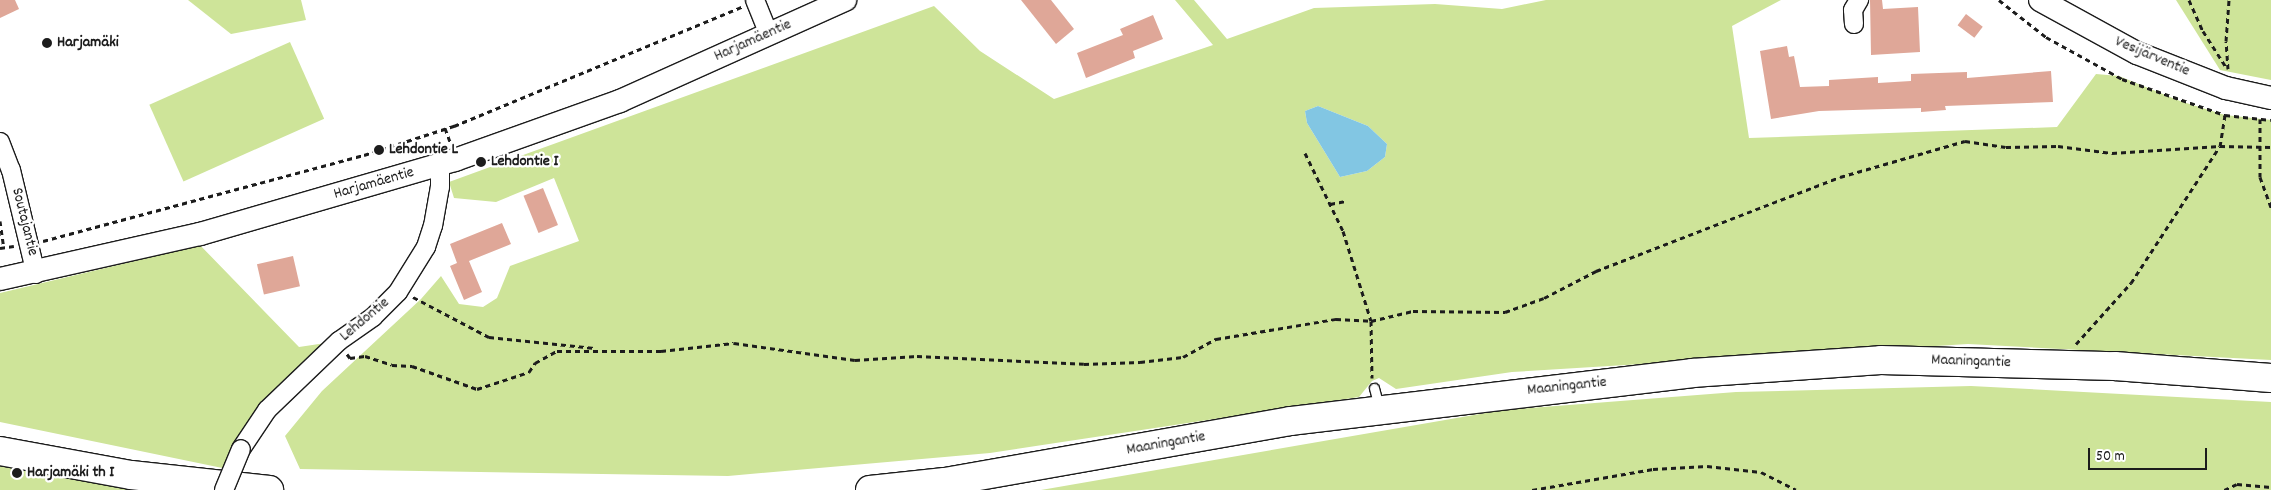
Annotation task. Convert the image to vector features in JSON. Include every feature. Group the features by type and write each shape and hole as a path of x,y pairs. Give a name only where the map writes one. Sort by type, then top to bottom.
{"main road":[{"name":"Maaningantie","path":"870,490 942,486 1291,421 1377,399 1692,373 1881,360 2115,366 2271,378"},
{"path":"0,451 131,475 269,490"}],"street":[{"name":"Harjamäentie","path":"0,280 36,274 200,234 440,165 620,101 845,0"},
{"path":"1854,24 1853,10 1860,0"},
{"name":"Vesijärventie","path":"2040,0 2137,53 2226,88 2271,98"},
{"path":"755,1 769,34"},
{"name":"Soutajantie","path":"0,142 11,170 36,274"},
{"name":"Lehdontie","path":"224,490 241,449 267,410 339,341 373,317 398,292 426,247 433,226 440,187 440,165"}],"path":[{"path":"1999,0 2046,36 2122,79 2226,114 2271,120"},
{"path":"2189,0 2202,31 2228,72 2226,42 2229,0"},
{"path":"0,221 2,248 29,244 364,155 454,126 755,1"},
{"path":"2076,344 2131,283 2220,146 2226,114"},
{"path":"2260,119 2260,177 2271,208"},
{"path":"339,341 350,358 365,356 392,365 412,366 477,389 529,372 535,362 557,351 661,351 734,344 855,360 917,356 1084,364 1140,362 1183,357 1216,339 1336,319 1371,321 1413,311 1505,312 1544,298 1596,271 1840,177 1965,140 2006,146 2058,146 2112,153 2220,146 2271,147"},
{"path":"1305,153 1343,231 1371,321 1377,399"},
{"path":"1330,204 1346,201"},
{"path":"398,292 422,299 489,337 607,350"},
{"path":"1532,490 1653,469 1707,466 1761,472 1796,490"},
{"path":"2224,490 2237,484 2271,487"}],"green space":[{"path":"188,0 301,0 306,20 231,34"},
{"path":"1175,0 1194,0 1227,39 1314,8 1435,4 1502,9 1546,0 1781,0 1732,26 1749,138 2057,127 2096,74 2119,76 2180,101 2225,115 2271,120 2271,360 1968,344 1512,372 1396,389 1379,378 1372,381 1359,397 990,453 728,476 300,469 285,436 322,391 421,299 441,276 459,304 483,307 497,298 510,266 579,241 554,178 496,202 454,198 449,182 934,6 980,51 1054,99 1213,45","holes":["1318,106 1368,126 1387,144 1385,157 1367,171 1340,177 1307,123 1305,111"]},
{"path":"2176,0 2271,0 2271,80 2220,70"},
{"path":"290,42 324,119 183,181 149,105"},
{"path":"197,242 299,347 339,341 267,410 232,470 0,422 0,293 156,256"},
{"path":"1971,386 2271,402 2271,490 1041,490 1503,410 1736,392"},
{"path":"0,451 269,490 0,490"}],"water":[{"path":"1318,106 1368,126 1387,144 1385,157 1367,171 1340,177 1307,123 1305,111"}],"building":[{"path":"0,0 15,0 19,9 0,18"},
{"path":"1021,0 1051,0 1074,29 1056,44"},
{"path":"1870,0 1882,0 1883,9 1918,7 1920,52 1871,55"},
{"path":"1966,14 1983,27 1974,38 1958,25"},
{"path":"1153,15 1163,39 1133,51 1135,58 1086,78 1077,53 1123,35 1120,29"},
{"path":"1787,46 1789,57 1794,56 1800,87 1829,86 1829,80 1878,77 1878,83 1911,81 1911,74 1967,72 1967,78 2051,71 2053,102 1945,106 1946,110 1921,112 1921,108 1819,111 1771,119 1760,51"},
{"path":"543,188 558,225 539,233 524,196"},
{"path":"502,223 511,244 469,261 482,292 464,300 450,266 457,263 450,244"},
{"path":"293,256 300,286 264,295 257,264"}],"place":[{"name":"Harjamäki","path":"47,43"},
{"name":"Lehdontie L","path":"379,150"},
{"name":"Lehdontie I","path":"481,162"},
{"name":"Harjamäki th I","path":"17,473"}]}
